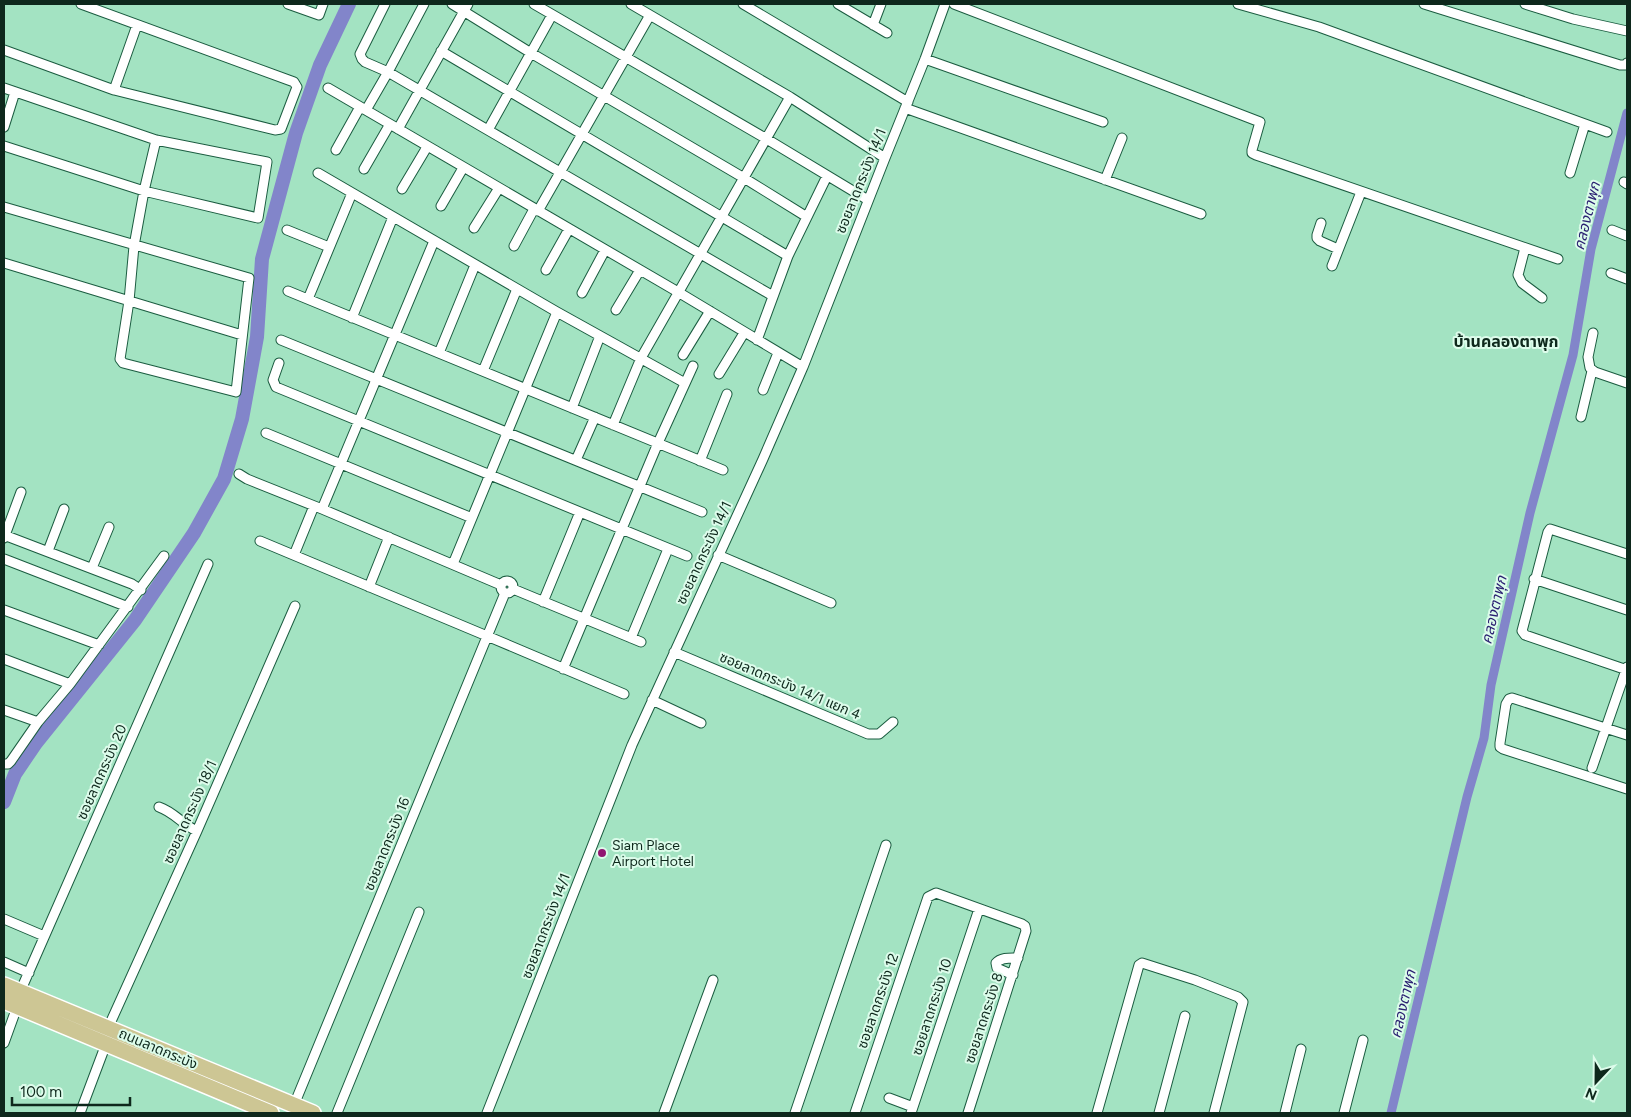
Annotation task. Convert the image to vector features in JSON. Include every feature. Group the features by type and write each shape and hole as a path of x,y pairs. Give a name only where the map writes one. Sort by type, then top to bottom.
{"main road":[{"name":"ถนนลาดกระบัง","path":"4,985 313,1113"},
{"name":"ถนนลาดกระบัง","path":"10,1004 271,1113"}],"street":[{"path":"4,50 114,90 275,130 281,129 297,87 294,82 81,4"},
{"path":"288,4 318,15 324,4"},
{"path":"386,4 360,54 365,62 388,72 773,296"},
{"path":"336,150 388,72 424,4"},
{"path":"452,4 466,7 531,53 807,217"},
{"path":"534,4 868,200"},
{"path":"631,4 790,97 885,158"},
{"path":"742,4 906,105 1201,214"},
{"path":"838,4 887,33"},
{"path":"873,25 881,4"},
{"name":"ซอยลาดกระบัง 14/1","path":"487,1113 629,753 803,368 868,200 926,59 945,4"},
{"path":"954,4 1260,122 1252,153 1558,259"},
{"path":"1238,4 1319,27 1607,132"},
{"path":"1424,4 1620,65 1626,65 1627,63"},
{"path":"1525,4 1573,19 1627,31"},
{"path":"398,129 466,7"},
{"path":"514,246 560,172 650,14"},
{"path":"488,130 552,15"},
{"path":"114,90 137,25"},
{"path":"441,51 788,256"},
{"path":"926,59 1103,122"},
{"path":"4,88 156,140 267,162 258,218 144,191 4,146"},
{"path":"328,88 678,292 803,368"},
{"path":"4,127 15,92"},
{"path":"613,425 641,358 790,97"},
{"path":"364,168 390,124"},
{"path":"1570,173 1585,124"},
{"path":"1105,180 1122,138"},
{"path":"4,207 134,246 249,278 237,391 234,393 123,363 120,359 129,301 134,246 156,140"},
{"path":"402,189 428,147"},
{"path":"440,206 463,168"},
{"path":"318,173 557,312 685,383"},
{"path":"757,340 788,256 827,176"},
{"path":"474,228 499,188"},
{"path":"1332,266 1361,192"},
{"path":"308,299 352,193"},
{"path":"352,318 394,217"},
{"path":"1321,223 1317,238 1338,249"},
{"path":"546,270 569,229"},
{"path":"287,230 329,247"},
{"path":"1612,230 1627,236"},
{"path":"294,555 341,464 434,241"},
{"path":"1525,248 1518,275 1522,283 1542,298"},
{"path":"582,293 605,250"},
{"path":"4,263 242,335"},
{"path":"439,353 475,265"},
{"path":"616,310 640,270"},
{"path":"1611,273 1627,279"},
{"path":"483,371 517,289"},
{"path":"288,291 723,470"},
{"path":"684,355 710,311"},
{"path":"453,564 557,312"},
{"path":"719,374 744,333"},
{"path":"1593,333 1588,357 1588,363 1592,370 1627,383"},
{"path":"572,408 600,336"},
{"path":"281,340 702,512"},
{"path":"763,390 778,353"},
{"path":"278,364 273,380 276,387 687,556"},
{"path":"563,669 658,443 693,366"},
{"path":"1581,417 1592,370"},
{"path":"700,461 727,394"},
{"path":"576,460 595,417"},
{"path":"266,433 472,518"},
{"path":"239,474 247,479 453,564 506,589 584,618 641,642"},
{"path":"21,492 4,536 92,568 132,584 141,590"},
{"path":"48,551 64,509"},
{"path":"543,602 580,512"},
{"path":"92,568 108,527"},
{"path":"1592,768 1627,669 1523,634 1522,631 1534,579 1550,529 1627,554"},
{"path":"369,587 389,537"},
{"path":"260,541 624,694"},
{"path":"631,638 668,549"},
{"path":"4,764 11,762 38,722 70,684 141,590 164,556"},
{"path":"718,556 831,603"},
{"path":"4,559 128,607"},
{"name":"ซอยลาดกระบัง 20","path":"20,992 208,564"},
{"path":"1534,579 1627,610"},
{"name":"ซอยลาดกระบัง 16","path":"294,1105 506,589"},
{"name":"ซอยลาดกระบัง 18/1","path":"108,1028 198,831 295,606"},
{"path":"4,610 99,645"},
{"name":"ซอยลาดกระบัง 14/1 แยก 4","path":"674,652 868,734 879,734 893,722"},
{"path":"4,659 70,684"},
{"path":"1627,735 1512,698 1506,704 1500,743 1503,750 1627,790"},
{"path":"652,700 701,723"},
{"path":"4,710 38,722"},
{"path":"159,807 172,812 191,828 198,831"},
{"path":"795,1113 886,845"},
{"name":"ซอยลาดกระบัง 12","path":"855,1113 928,897 936,893 979,909"},
{"name":"ซอยลาดกระบัง 8","path":"968,1113 1026,931 1025,926 1022,924 979,909"},
{"name":"ซอยลาดกระบัง 10","path":"912,1110 979,909"},
{"path":"337,1113 419,912"},
{"path":"4,919 44,936"},
{"path":"1013,975 997,968 996,963 998,960 1018,958"},
{"path":"4,962 29,973"},
{"path":"1097,1113 1140,964 1145,963 1242,999 1243,1004 1214,1113"},
{"path":"664,1113 684,1064 713,980"},
{"path":"4,1043 10,1004"},
{"path":"1159,1113 1185,1016"},
{"path":"1344,1113 1363,1040"},
{"path":"80,1113 106,1044"},
{"path":"1285,1113 1301,1049"},
{"path":"889,1098 912,1110"}],"waterway":[{"path":"4,802 15,774 36,743 135,620 194,533 224,479 242,419 257,337 262,259 296,133 320,65 349,4"},
{"name":"คลองตาพุก","path":"1391,1113 1467,797 1484,738 1491,685 1530,513 1573,355 1591,249 1627,113"}],"place":[{"name":"Siam Place Airport Hotel","path":"602,853"}],"district":[{"name":"บ้านคลองตาพุก","path":"1506,341"}]}
